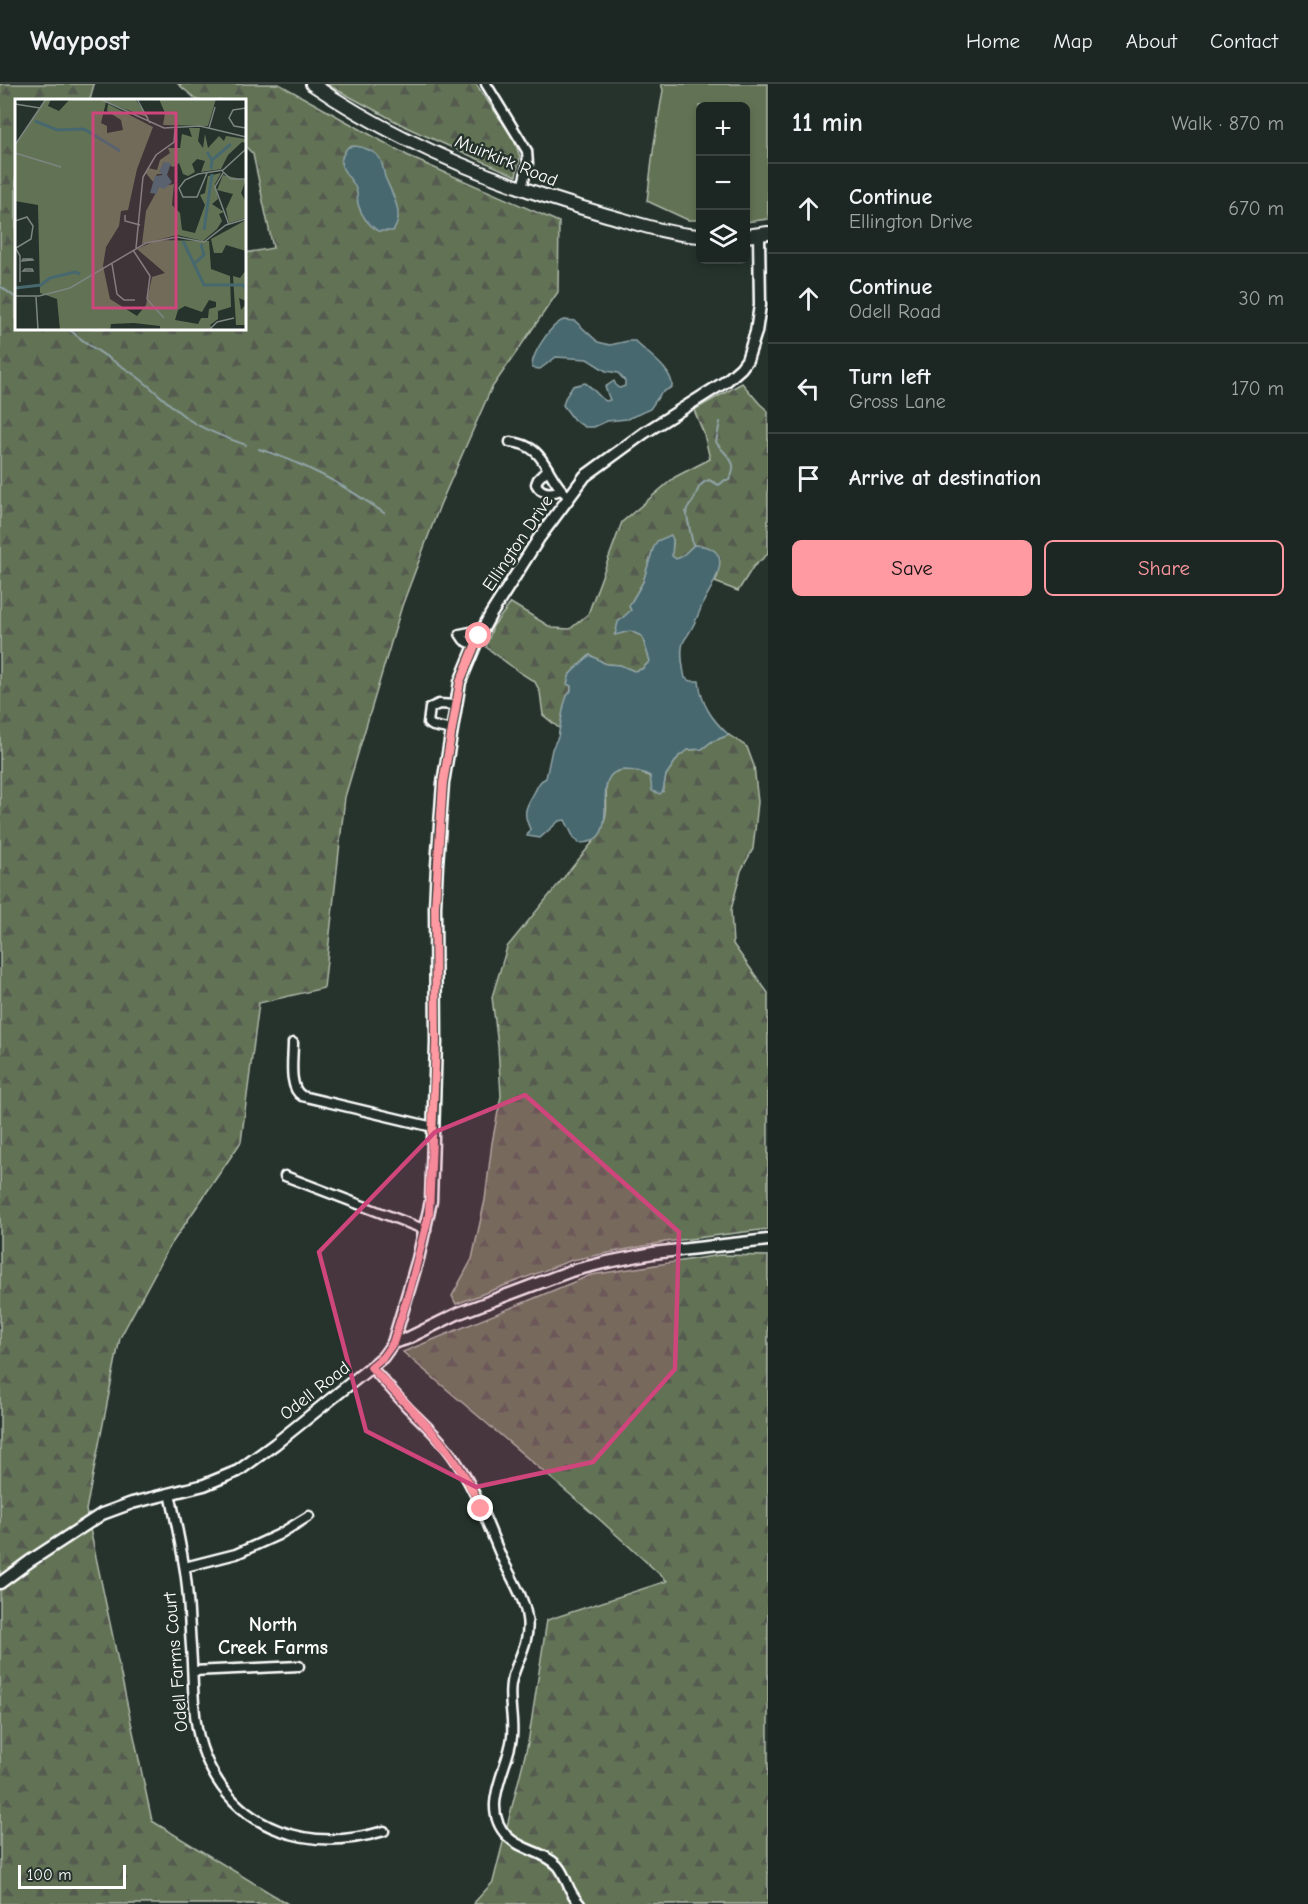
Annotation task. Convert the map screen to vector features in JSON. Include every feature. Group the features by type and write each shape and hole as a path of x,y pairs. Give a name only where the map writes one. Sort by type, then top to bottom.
{"main road":[{"name":"Muirkirk Road","path":"312,84 348,108 401,137 522,188 661,231 696,235"}],"street":[{"path":"486,84 527,151 528,164 522,188"},
{"name":"Ellington Drive","path":"393,1343 426,1230 431,1202 436,1042 435,907 443,783 460,682 480,634 565,493 600,464 644,433 725,382 747,360 756,332 760,305 763,234"},
{"path":"510,442 521,443 533,448 565,493"},
{"path":"548,469 538,479 536,484 538,488 547,493 565,493"},
{"path":"475,645 464,640 460,634 470,632 480,634"},
{"path":"452,730 432,726 428,723 427,718 430,708 435,705 456,705"},
{"path":"293,1043 294,1086 297,1094 433,1127"},
{"path":"285,1176 426,1230"},
{"name":"Odell Road","path":"0,1583 102,1514 132,1503 204,1485 238,1471 371,1367 383,1357 393,1343 480,1304 582,1268 653,1253 768,1240"},
{"path":"371,1367 434,1432 458,1463 521,1597 528,1628 522,1655 511,1684 512,1737 496,1792 496,1818 507,1835 521,1846 551,1860 558,1866 570,1893 580,1904"},
{"name":"Odell Farms Court","path":"170,1493 185,1567 197,1724 204,1756 227,1792 244,1810 267,1826 282,1832 312,1838 346,1840 384,1831"},
{"path":"185,1567 237,1554 278,1535 309,1516"},
{"path":"193,1671 299,1666"}],"highlighted area":[{"path":"525,1095 679,1232 675,1369 593,1462 476,1487 366,1431 319,1252 435,1132"}],"green space":[{"path":"0,84 94,84 90,99 15,99 15,330 246,330 246,253 273,248 253,154 246,147 246,99 196,99 178,84 279,84 414,159 559,222 558,292 491,389 440,505 402,606 345,797 324,988 259,1003 241,1142 168,1249 120,1338 86,1510 152,1821 288,1904 0,1904"},
{"path":"326,84 476,84 514,139 520,157 516,176 408,128"},
{"path":"661,84 768,84 768,219 750,221 750,102 696,102 696,220 688,220 647,201 663,90"},
{"path":"742,383 768,411 768,554 753,567 738,591 715,582 718,575 694,545 681,558 676,559 672,556 673,540 653,549 643,582 629,606 631,610 615,634 630,631 642,636 650,661 642,669 634,671 620,665 606,664 590,655 570,674 571,691 567,696 560,729 543,715 540,692 535,682 486,647 493,626 511,603 552,628 570,629 588,614 622,522 675,477 710,459 704,434 694,410"},
{"path":"729,735 747,747 754,766 758,802 753,849 741,871 731,910 733,944 768,993 768,1229 665,1242 572,1260 456,1304 452,1296 472,1259 485,1200 501,1096 492,997 507,947 601,832 606,813 606,784 612,774 628,770 640,772 652,779 663,791 666,775 679,756 688,750 702,749 711,742"},
{"path":"720,1255 768,1256 768,1904 473,1904 493,1882 528,1743 547,1620 667,1581 599,1519 403,1352 591,1275"}],"water":[{"path":"355,146 377,155 383,165 385,177 398,211 397,225 393,231 378,231 359,208 356,189 344,170 341,160 348,147"},
{"path":"575,321 598,342 610,345 635,341 669,374 672,387 661,393 650,409 627,419 585,427 574,420 563,405 573,386 585,383 606,401 610,400 605,387 614,381 620,388 625,386 625,381 618,373 606,371 587,359 556,357 540,369 532,368 535,355 543,340 559,322"},
{"path":"671,535 672,556 676,559 694,545 708,547 716,552 719,558 720,566 713,585 684,640 682,664 685,678 690,681 699,681 708,711 729,735 711,742 702,749 688,750 679,756 666,775 663,791 660,794 652,791 650,776 647,774 623,770 612,774 607,783 601,832 593,840 579,843 565,820 559,821 540,838 527,836 530,829 526,810 538,784 546,778 552,749 558,737 564,705 571,691 571,686 567,684 570,674 590,655 606,664 620,665 634,671 642,669 650,661 642,636 630,631 615,635 618,622 631,610 629,606 643,582 657,541"}],"waterway":[{"path":"0,286 15,297"},
{"path":"70,330 137,377 191,421 211,432 246,445"},
{"path":"693,545 686,511 698,489 709,480 719,485 729,480 732,474 733,464 716,442 720,422"},
{"path":"259,449 324,476 384,513"}],"district":[{"name":"North Creek Farms","path":"273,1636"}],"route":[{"path":"479,636 460,682 443,783 435,907 436,1042 431,1202 410,1289 393,1343 383,1357 371,1367 409,1409 434,1432 450,1452 466,1476 481,1509"}]}
